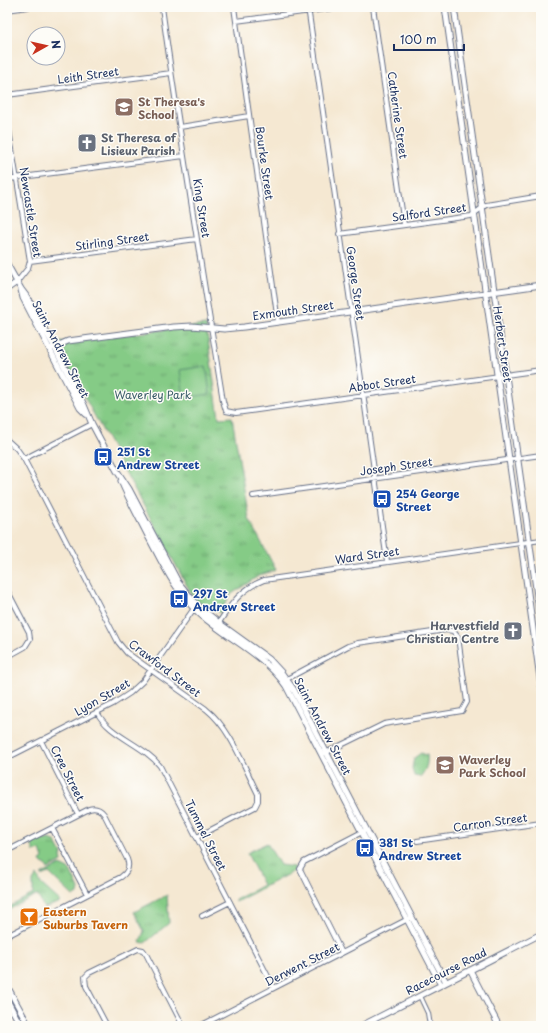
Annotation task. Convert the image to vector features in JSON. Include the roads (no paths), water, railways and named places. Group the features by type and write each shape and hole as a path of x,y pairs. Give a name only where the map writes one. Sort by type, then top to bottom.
{"street":[{"path":"7,10 28,7"},
{"name":"King Street","path":"162,7 211,328 226,411"},
{"name":"Bourke Street","path":"234,7 278,322"},
{"path":"236,21 308,9 341,7"},
{"name":"Catherine Street","path":"373,7 404,225"},
{"name":"Herbert Street","path":"445,7 521,542 539,650 541,685"},
{"name":"Herbert Street","path":"454,7 541,624"},
{"name":"George Street","path":"308,9 387,561"},
{"name":"Leith Street","path":"7,95 171,73"},
{"path":"458,99 466,98"},
{"path":"180,127 249,116"},
{"name":"Newcastle Street","path":"7,118 30,261 29,266 16,282"},
{"path":"7,179 184,156"},
{"name":"Salford Street","path":"339,234 471,216 486,204 541,196"},
{"name":"Stirling Street","path":"30,261 197,238"},
{"name":"Saint Andrew Street","path":"7,264 21,289 23,298 84,405 92,424 117,471 129,489 175,578 195,607 217,625 269,659 294,690 409,918 441,985"},
{"path":"7,289 16,282"},
{"name":"Exmouth Street","path":"52,348 68,341 174,327 192,326 234,328 541,285"},
{"name":"Abbot Street","path":"226,411 236,413 541,370"},
{"path":"24,460 92,424"},
{"name":"Crawford Street","path":"7,440 17,449 24,460 118,642 127,653 206,709 221,723 259,797 257,804 252,809 197,837"},
{"name":"Joseph Street","path":"253,496 541,455"},
{"name":"Ward Street","path":"217,625 238,595 252,585 264,580 387,561 541,540"},
{"path":"7,590 29,632 30,639 25,647 7,657"},
{"name":"Lyon Street","path":"7,758 97,712 130,693 151,670 195,607"},
{"path":"285,680 348,646 358,643 446,630 453,631 458,637 467,702 462,711 384,724 325,754"},
{"name":"Tummel Street","path":"97,712 105,724 148,754 156,762 165,776 274,988"},
{"name":"Cree Street","path":"41,741 78,814"},
{"path":"7,851 78,814 93,808 102,811 127,859 129,866 127,871 121,877 7,936"},
{"name":"Carron Street","path":"417,841 541,823"},
{"path":"52,828 87,894"},
{"path":"342,953 300,869 304,862 364,831"},
{"path":"202,916 230,902"},
{"name":"Saint Andrew Street","path":"409,918 446,982"},
{"name":"Derwent Street","path":"200,1026 409,918"},
{"name":"Racecourse Road","path":"361,1026 541,934"},
{"path":"107,1026 86,986 85,977 89,973 138,949 143,950 146,954 183,1026"},
{"path":"470,970 497,1026"},
{"path":"7,986 28,1026"},
{"path":"420,996 428,1013 430,1026"},
{"path":"7,1000 21,1026"}],"place":[{"name":"St Theresa's School","path":"124,107"},
{"name":"St Theresa of Lisieux Parish","path":"87,143"},
{"name":"251 St Andrew Street","path":"103,457"},
{"name":"254 George Street","path":"382,499"},
{"name":"297 St Andrew Street","path":"179,599"},
{"name":"Harvestfield Christian Centre","path":"513,631"},
{"name":"Waverley Park School","path":"445,765"},
{"name":"381 St Andrew Street","path":"365,848"},
{"name":"Eastern Suburbs Tavern","path":"29,917"}],"park label":[{"name":"Waverley Park","path":"153,394"}]}
